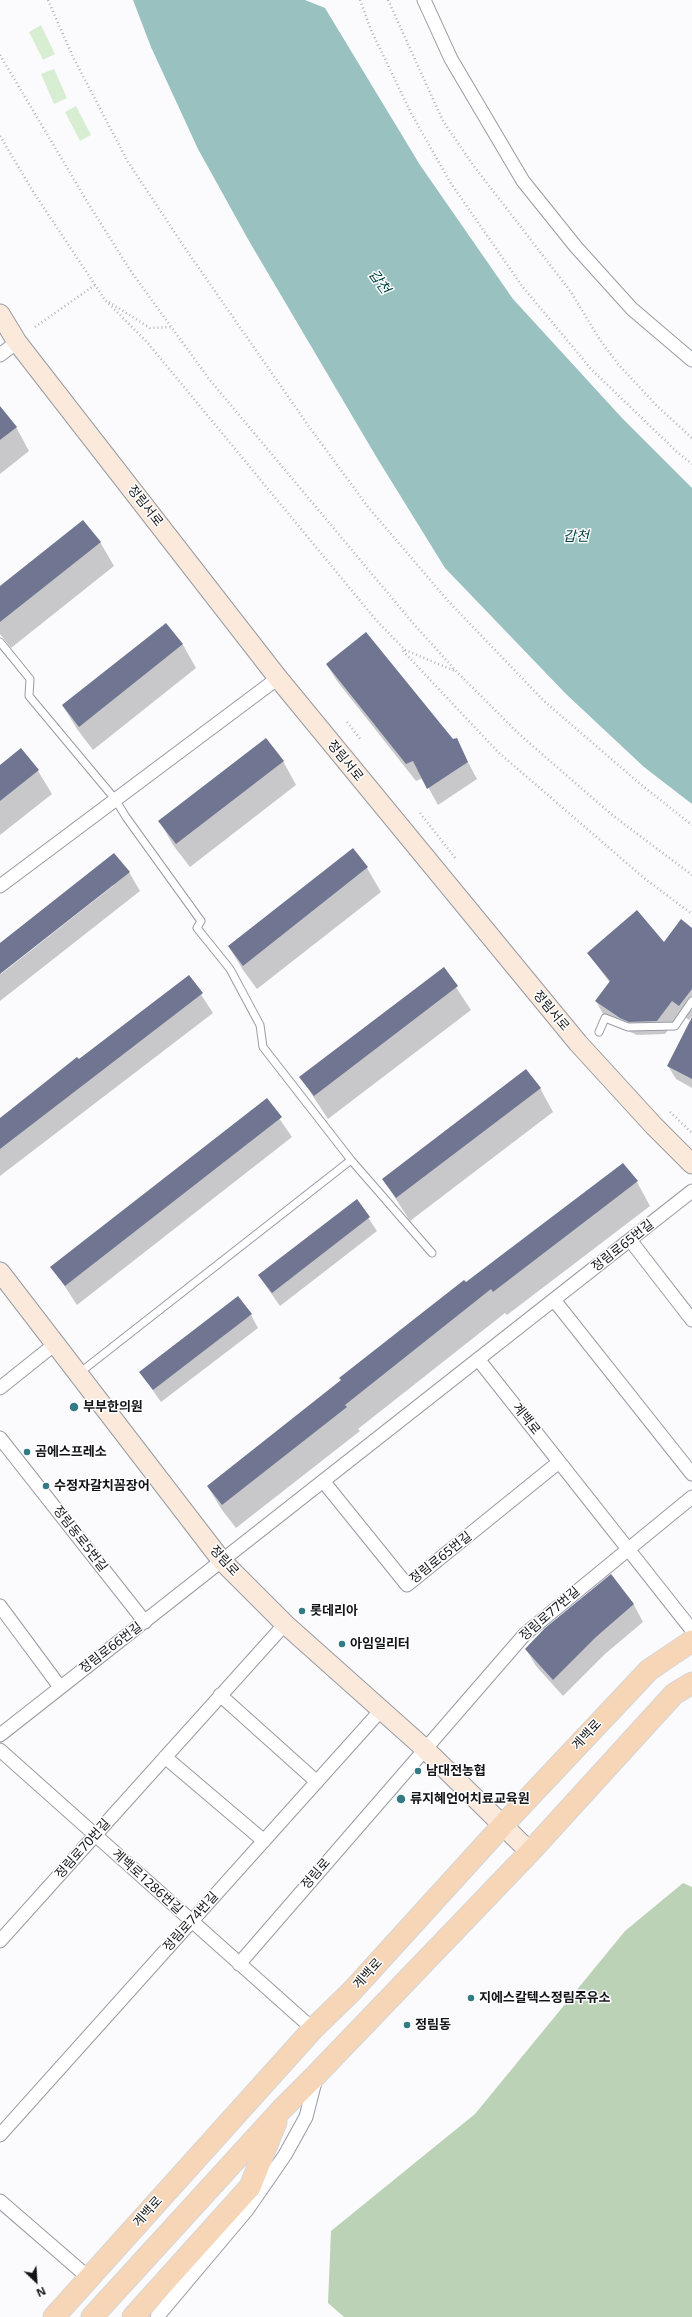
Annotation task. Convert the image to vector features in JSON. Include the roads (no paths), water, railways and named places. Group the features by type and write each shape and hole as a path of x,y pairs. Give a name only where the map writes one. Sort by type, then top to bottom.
{"main road":[{"name":"정림서로","path":"0,314 17,342 278,678 578,1043 690,1157"},
{"name":"정림로","path":"0,1272 222,1561 285,1624 424,1748 530,1852"},
{"name":"계백로","path":"54,2317 313,2030 352,1991 503,1825 649,1670 692,1641"},
{"path":"92,2317 282,2109 530,1852 674,1694 692,1683"},
{"path":"133,2317 250,2188 282,2109"}],"street":[{"path":"424,0 451,59 523,181 576,247 632,309 692,360"},
{"path":"0,355 17,342"},
{"path":"0,886 278,678"},
{"name":"정림로65번길","path":"222,1561 692,1191"},
{"path":"630,1240 692,1320"},
{"path":"554,1300 692,1474"},
{"path":"0,1388 55,1344"},
{"name":"계백로","path":"478,1359 692,1630"},
{"name":"정림동로5번길","path":"0,1438 145,1622"},
{"name":"정림로65번길","path":"323,1481 407,1585 559,1462"},
{"name":"정림로77번길","path":"424,1748 525,1634 692,1497"},
{"name":"정림로66번길","path":"0,1736 60,1687 222,1561"},
{"path":"0,1606 60,1687"},
{"name":"정림로70번길","path":"0,1941 285,1624"},
{"path":"220,1695 317,1782"},
{"name":"정림로74번길","path":"0,2135 382,1710"},
{"name":"정림로","path":"239,1964 424,1748"},
{"name":"계백로1286번길","path":"0,1750 313,2030"},
{"path":"165,1757 264,1841"},
{"path":"157,2317 247,2210 285,2155 306,2117 316,2075"},
{"path":"0,2201 89,2278"}],"lane":[{"path":"0,642 30,679 29,696 115,799 126,817 200,921 197,928 230,969 260,1025 263,1047 351,1160 432,1253"},
{"path":"599,1032 605,1018 628,1027 675,1026 692,1001"},
{"path":"78,1374 351,1160"}],"water":[{"name":"갑천","path":"133,0 305,0 325,8 420,165 513,299 622,418 692,488 692,804 644,767 566,694 445,568 377,458 249,241 198,149 151,47"}],"place":[{"name":"부부한의원","path":"74,1407"},
{"name":"곰에스프레소","path":"27,1452"},
{"name":"수정자갈치꼼장어","path":"46,1486"},
{"name":"롯데리아","path":"302,1611"},
{"name":"아임일리터","path":"342,1644"},
{"name":"남대전농협","path":"418,1771"},
{"name":"류지혜언어치료교육원","path":"401,1799"},
{"name":"지에스칼텍스정림주유소","path":"471,1998"},
{"name":"정림동","path":"407,2025"}]}
